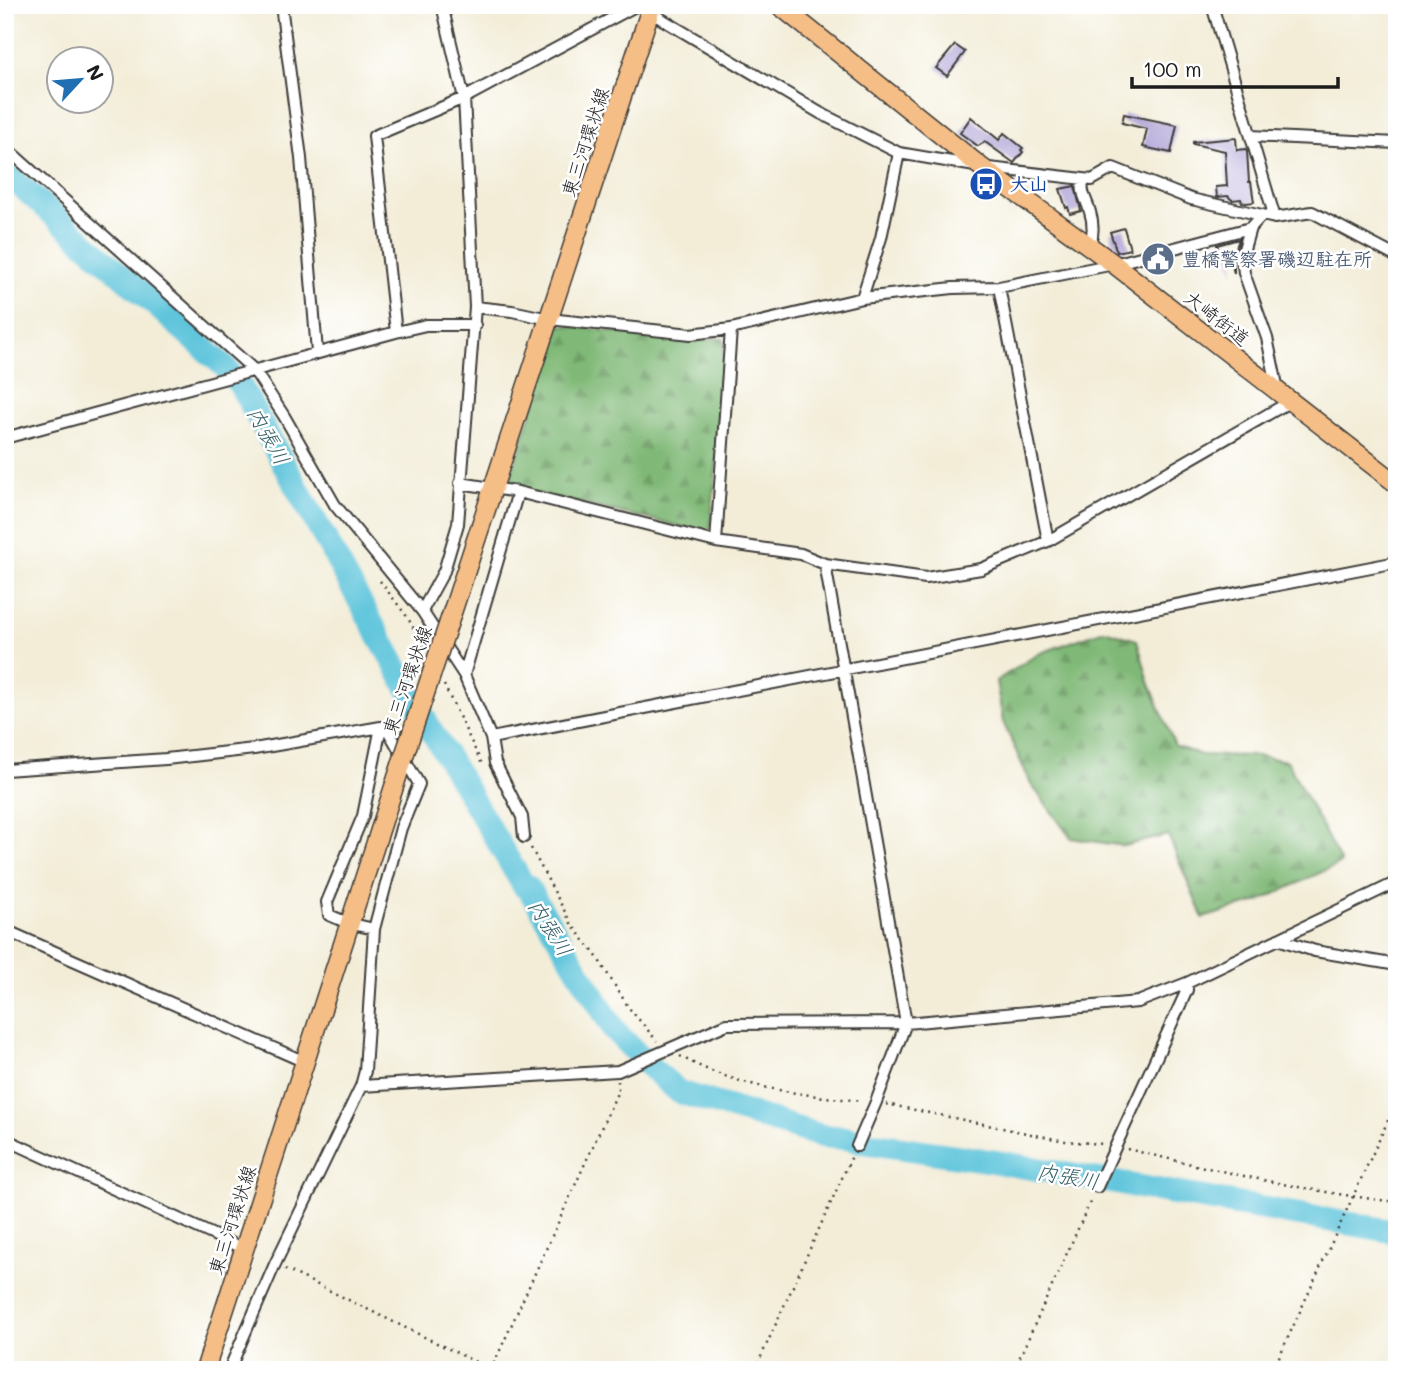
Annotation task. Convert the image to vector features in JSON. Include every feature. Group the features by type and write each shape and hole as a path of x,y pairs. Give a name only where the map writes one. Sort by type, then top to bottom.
{"main road":[{"name":"東三河環状線","path":"205,1370 348,923 549,318 644,7"},
{"name":"大崎街道","path":"786,11 981,167 1114,264 1397,484"}],"street":[{"path":"281,5 301,158 317,352"},
{"path":"422,611 444,570 458,524 475,326 464,99 442,5"},
{"path":"786,11 810,5"},
{"path":"1212,5 1275,218"},
{"path":"396,332 374,136 464,99 644,7 820,113 899,153 981,167 1092,180 1113,168 1191,199 1275,218 1312,212 1397,257"},
{"path":"1251,136 1397,143"},
{"path":"5,147 254,370 335,505 422,611 464,675 491,738 495,763 522,817 524,837"},
{"path":"862,298 881,238 899,153"},
{"path":"1083,179 1082,193 1090,212 1093,234 1090,247"},
{"path":"460,483 518,492 716,542 801,554 825,564 926,578 981,569 1048,541 1284,397 1268,338 1244,273 1242,257 1250,228 1262,215"},
{"path":"475,307 691,334 731,329 862,298 953,288 999,288 1114,264 1250,228"},
{"path":"999,288 1048,541"},
{"path":"5,438 396,332 426,325 475,326"},
{"path":"716,542 731,329"},
{"path":"464,675 518,492"},
{"path":"491,738 1397,562"},
{"path":"825,564 906,1023 857,1146"},
{"path":"5,770 166,759 254,749 381,727 389,732 419,784 401,828 374,929 366,1058 361,1086 275,1264 229,1370"},
{"path":"374,929 329,915 327,902 363,817 381,727"},
{"path":"361,1086 623,1070 727,1024 906,1023 1138,1002 1187,983 1397,882"},
{"path":"5,930 304,1062"},
{"path":"1278,939 1315,951 1397,965"},
{"path":"1097,1187 1146,1084 1187,990 1187,983"},
{"path":"5,1139 244,1249"}],"path":[{"path":"377,577 408,618 487,774"},
{"path":"524,837 572,925 650,1035 668,1049 721,1076 802,1093 876,1102 1065,1141 1115,1146 1353,1199 1397,1202"},
{"path":"275,1264 491,1370 618,1091 623,1070"},
{"path":"1273,1370 1397,1101"},
{"path":"755,1370 857,1146"},
{"path":"1014,1370 1097,1187"}],"green space":[{"path":"560,325 689,341 724,338 720,427 710,533 517,489 511,475"},
{"path":"1104,630 1137,640 1149,682 1175,746 1201,755 1260,756 1287,761 1341,863 1260,901 1203,918 1168,835 1124,846 1071,838 1031,784 1003,722 996,681 1038,654"}],"building":[{"path":"955,45 965,52 947,76 936,68"},
{"path":"1124,114 1177,125 1171,153 1143,147 1147,129 1122,123"},
{"path":"971,117 999,140 1004,133 1023,148 1014,163 985,142 978,146 960,133"},
{"path":"1236,138 1237,150 1247,151 1249,182 1254,202 1232,200 1228,196 1217,197 1216,187 1227,186 1225,151 1193,144"},
{"path":"1075,186 1081,211 1070,214 1060,189"},
{"path":"1124,228 1130,249 1117,252 1110,232"},
{"path":"1239,239 1234,254 1234,273 1228,251 1221,260 1217,245"}],"waterway":[{"name":"内張川","path":"5,172 223,365 240,385 431,730 524,886 527,886 615,1031 679,1092 822,1136 991,1161 1397,1232"}],"place":[{"name":"大山","path":"986,184"},
{"name":"豊橋警察署磯辺駐在所","path":"1158,259"}]}
